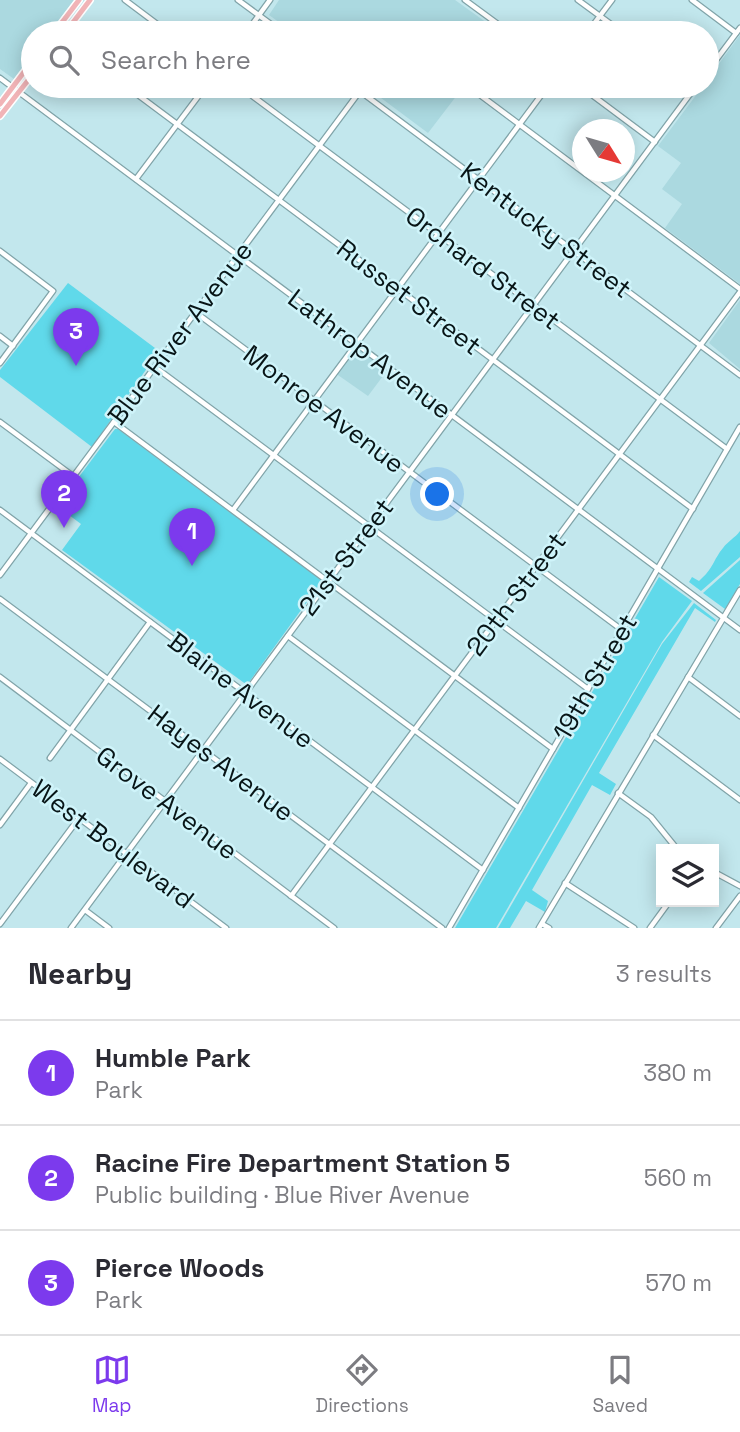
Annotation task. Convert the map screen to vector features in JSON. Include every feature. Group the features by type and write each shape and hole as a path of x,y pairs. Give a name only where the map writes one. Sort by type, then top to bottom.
{"main road":[{"path":"63,21 79,0"},
{"path":"74,21 90,0"},
{"path":"0,104 21,76"},
{"path":"0,116 21,89"}],"street":[{"path":"125,0 153,21"},
{"path":"238,0 266,21"},
{"path":"255,21 270,0"},
{"path":"465,0 494,21"},
{"path":"578,0 607,21"},
{"path":"596,21 612,0"},
{"path":"692,0 739,30 719,56"},
{"name":"Lathrop Avenue","path":"0,78 19,92"},
{"name":"Lathrop Avenue","path":"27,98 740,630"},
{"name":"Russet Street","path":"142,98 692,509"},
{"path":"136,179 197,98"},
{"name":"Orchard Street","path":"255,98 727,449"},
{"name":"Blue River Avenue","path":"0,575 355,98"},
{"name":"Kentucky Street","path":"369,98 740,375"},
{"path":"484,98 740,291"},
{"path":"233,510 539,98"},
{"path":"596,98 655,142"},
{"name":"21st Street","path":"71,928 686,98"},
{"path":"0,251 53,291 0,363"},
{"name":"20th Street","path":"291,896 740,291"},
{"name":"Monroe Avenue","path":"195,312 622,630"},
{"path":"0,337 13,346"},
{"path":"155,367 588,689"},
{"path":"0,422 73,476"},
{"path":"114,422 553,749"},
{"name":"19th Street","path":"449,928 740,427"},
{"name":"Blaine Avenue","path":"0,510 483,870"},
{"path":"549,928 541,926 740,590"},
{"name":"Hayes Avenue","path":"0,599 442,928"},
{"path":"50,758 150,622"},
{"path":"288,636 519,808"},
{"name":"Grove Avenue","path":"0,677 334,928"},
{"path":"688,677 740,716"},
{"path":"653,735 740,800"},
{"name":"West Boulevard","path":"0,759 226,928"},
{"path":"0,825 31,783"},
{"path":"618,793 651,817 673,844"},
{"path":"0,925 79,818"},
{"path":"719,875 740,886"},
{"path":"565,883 634,928"},
{"path":"716,928 740,896"},
{"path":"650,928 665,907"},
{"path":"85,910 109,928"}],"shaded area":[{"path":"0,0 74,0 58,21 21,21 21,69 14,79 0,69"},
{"path":"279,0 455,0 484,21 277,21 269,15"},
{"path":"740,35 740,284 665,228 682,204 662,189 681,163 658,146 694,98 719,98 719,64"},
{"path":"381,98 455,98 428,133"},
{"path":"68,283 159,351 92,447 0,377 0,370"},
{"path":"740,300 740,369 709,343"},
{"path":"357,344 389,368 368,396 335,373"},
{"path":"115,429 322,581 247,685 62,550 81,524 57,506"},
{"path":"740,531 740,557 701,591 689,582 692,577 699,581 704,576 723,548"},
{"path":"740,560 740,584 725,609 703,593"},
{"path":"659,577 692,601 662,642 496,928 455,928"},
{"path":"694,603 716,620 715,622 695,608 599,773 616,784 610,795 592,785 532,890 548,901 545,912 526,901 510,928 498,928 662,644"}],"place":[{"name":"Pierce Woods","path":"76,366"},
{"name":"Racine Fire Department Station 5","path":"64,528"},
{"name":"Humble Park","path":"192,566"}]}
